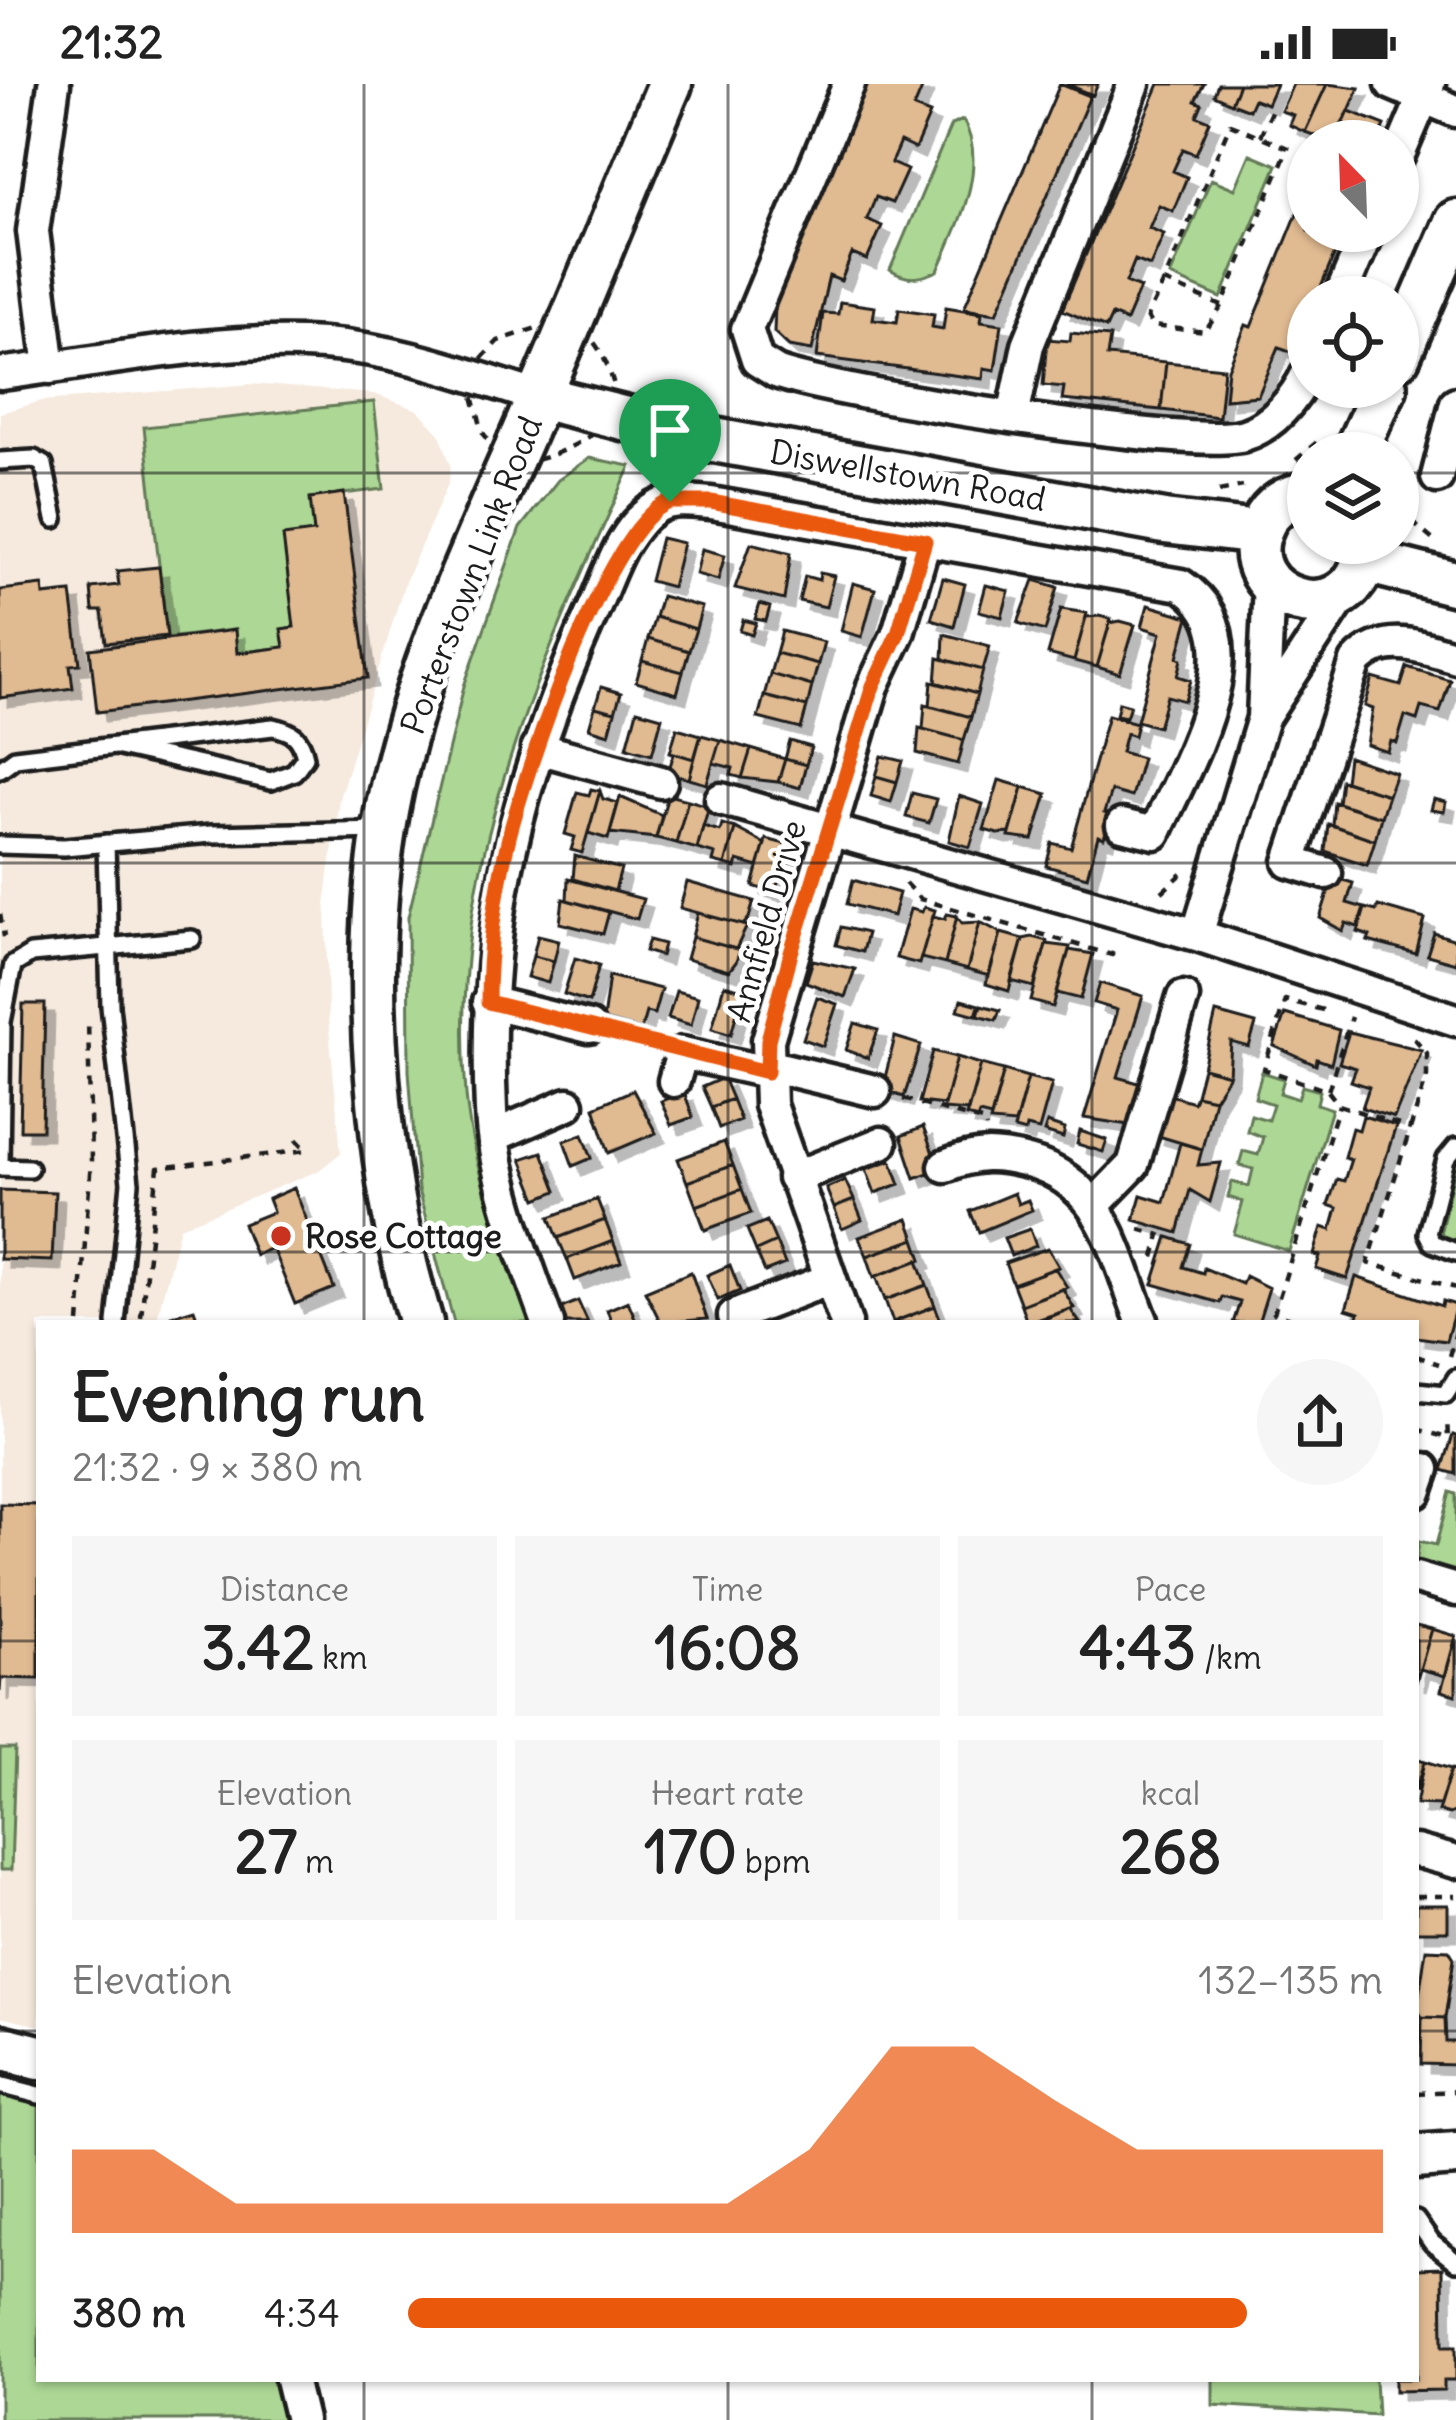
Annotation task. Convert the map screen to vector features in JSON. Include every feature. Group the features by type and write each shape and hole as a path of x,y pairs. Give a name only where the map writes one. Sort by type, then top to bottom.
{"street":[{"path":"50,368 33,231 54,84"},
{"path":"0,374 268,342 385,352 539,397 670,84"},
{"path":"849,84 751,314 747,329 753,353 791,378 1012,416 1179,435 1242,436 1287,404"},
{"path":"1012,416 1028,345 1134,84"},
{"path":"1392,84 1422,102 1456,111"},
{"path":"1419,308 1456,222"},
{"name":"Diswellstown Road","path":"539,397 703,438 1164,522 1258,533"},
{"name":"Porterstown Link Road","path":"420,1320 386,1177 375,1016 384,830 429,669 539,397"},
{"path":"1437,477 1456,403"},
{"path":"1197,935 1263,718 1268,582 1256,550 1258,533 1280,503 1287,501"},
{"path":"547,1320 503,1187 494,1136 488,1002 501,875 537,748 622,546 658,506 711,502 1181,585 1205,607 1216,634 1214,695 1155,833 1122,825"},
{"name":"Annfield Drive","path":"845,1320 770,1105 768,1040 829,830 925,541"},
{"path":"1268,582 1281,594 1314,603 1359,565"},
{"path":"1359,565 1456,584"},
{"path":"1263,718 1359,565"},
{"path":"1326,873 1290,862 1356,662 1373,647 1393,642 1456,657"},
{"path":"537,748 662,782"},
{"path":"721,799 1197,935 1456,1020"},
{"path":"1095,1204 1133,1165 1183,998"},
{"path":"488,1002 589,1028"},
{"path":"678,1067 767,1069 875,1091"},
{"path":"494,1136 568,1104"},
{"path":"793,1178 881,1143"},
{"path":"945,1166 991,1153 1060,1171 1095,1204 1142,1320"},
{"path":"734,1316 830,1279"},
{"path":"1419,1579 1456,1590"},
{"path":"1419,1852 1456,1862"},
{"path":"0,2047 36,2056"},
{"path":"1419,2157 1456,2154"},
{"path":"292,2382 301,2420"}],"lane":[{"path":"0,461 34,458 44,465 55,519"},
{"path":"0,770 15,758 273,727 290,730 302,742 305,757 294,772 271,781 119,747"},
{"path":"0,845 384,830"},
{"path":"106,842 107,948 130,1183 116,1320"},
{"path":"28,1168 0,1166 2,1022 13,965 31,954 192,939"},
{"path":"1456,1147 1446,1159 1427,1233 1432,1243 1456,1252"},
{"path":"1419,1391 1446,1394 1456,1378"},
{"path":"0,2085 36,2094"},
{"path":"1419,2224 1432,2243 1456,2262"}],"path":[{"path":"1260,136 1273,107"},
{"path":"1230,124 1288,148 1222,306 1205,332 1152,326 1147,316 1164,282 1230,124"},
{"path":"1164,282 1222,306"},
{"path":"569,317 598,340 614,377 619,414 584,444 553,458 509,466 483,433 466,374 498,341 569,317"},
{"path":"1419,528 1426,534"},
{"path":"1151,902 1180,880 1189,859"},
{"path":"902,879 920,899 1112,955 1115,944 1134,950"},
{"path":"0,914 4,937"},
{"path":"1329,1011 1285,1000 1264,1069 1328,1090 1339,1105 1411,1129"},
{"path":"80,1320 91,1161 84,1033 90,1011"},
{"path":"1328,1090 1351,1017 1370,1023"},
{"path":"589,1028 678,1067"},
{"path":"1402,1033 1423,1046 1429,1066 1368,1263 1456,1288"},
{"path":"875,1091 985,1122 991,1153"},
{"path":"1287,1320 1274,1313 1339,1105"},
{"path":"140,1320 158,1168 307,1150 294,1137"},
{"path":"1419,1358 1446,1366 1456,1332"},
{"path":"1419,1432 1448,1438 1446,1394"},
{"path":"1419,1896 1456,1896"},
{"path":"1419,2093 1456,2091"}],"shaded area":[{"path":"252,384 374,394 418,410 440,434 451,465 449,482 405,582 339,799 326,898 328,1017 341,1153 318,1171 180,1227 158,1314 164,1320 36,1320 36,2025 0,2017 0,413 42,401"}],"green space":[{"path":"963,120 973,157 972,177 938,271 914,278 896,274 890,270 951,125"},
{"path":"1250,154 1277,165 1221,298 1170,276 1211,179 1235,189"},
{"path":"374,402 384,489 311,498 314,532 294,627 282,629 284,647 237,653 234,630 167,638 144,427"},
{"path":"589,458 631,466 563,617 506,770 471,927 464,1009 469,1123 490,1210 528,1320 453,1320 418,1190 409,1071 408,917 464,686 520,528 558,480"},
{"path":"1262,1072 1284,1079 1280,1093 1298,1099 1302,1086 1320,1091 1317,1104 1332,1109 1289,1251 1234,1234 1243,1202 1228,1197 1232,1182 1249,1186 1253,1169 1239,1165 1243,1151 1258,1155 1263,1137 1247,1131 1251,1115 1268,1120 1273,1104 1255,1098"},
{"path":"1456,1162 1456,1241 1443,1237 1441,1230"},
{"path":"1450,1492 1456,1494 1456,1574 1419,1564 1419,1541 1436,1545"},
{"path":"0,1749 15,1749 11,1870 0,1870"},
{"path":"0,2070 36,2078 36,2382 278,2382 287,2420 0,2420"},
{"path":"1213,2382 1375,2382 1377,2415 1213,2405"}],"building":[{"path":"868,84 924,84 914,108 930,114 915,149 900,142 891,163 907,170 892,203 876,197 867,219 882,226 867,260 852,254 841,281 829,276 812,350 789,346 774,332 775,305"},
{"path":"1060,84 1090,96 997,313 964,308"},
{"path":"1066,84 1098,84 1093,95"},
{"path":"1159,84 1204,84 1195,101 1202,104 1197,116 1210,121 1196,154 1183,149 1173,171 1187,177 1173,211 1159,205 1149,228 1164,234 1150,266 1135,260 1126,282 1140,288 1126,321 1112,315 1106,328 1062,310"},
{"path":"1218,84 1239,84 1231,103 1214,95"},
{"path":"1239,84 1276,84 1267,104 1254,99 1249,110 1231,103"},
{"path":"1293,84 1327,84 1310,120 1291,120 1293,115 1281,111"},
{"path":"1327,84 1359,88 1345,120 1310,120"},
{"path":"1349,111 1372,120 1344,120"},
{"path":"1287,238 1287,252 1335,252 1326,276 1287,276 1287,350 1279,347 1258,396 1225,399 1228,369 1246,325 1251,327"},
{"path":"840,302 875,307 873,319 897,322 899,309 934,314 932,327 943,329 946,307 982,313 981,321 1002,324 995,370 984,368 983,379 817,357 823,313 838,314"},
{"path":"1071,333 1110,337 1107,356 1166,362 1161,410 1062,400 1064,387 1043,385 1047,339 1070,341"},
{"path":"1166,362 1224,368 1219,417 1161,410"},
{"path":"344,493 368,678 97,712 90,649 235,630 237,653 284,647 281,629 294,627 283,536 314,532 310,498"},
{"path":"661,538 683,543 672,587 650,581"},
{"path":"751,543 791,553 784,600 735,588"},
{"path":"702,549 725,555 718,580 696,574"},
{"path":"159,567 167,636 106,643 102,611 93,611 91,588 119,585 117,571"},
{"path":"820,573 834,576 826,607 799,601 805,576 819,580"},
{"path":"943,578 965,584 954,626 931,619"},
{"path":"1034,580 1058,587 1045,631 1018,623"},
{"path":"853,583 875,589 862,637 841,631"},
{"path":"43,585 44,595 71,592 80,664 70,665 73,688 0,698 0,590"},
{"path":"986,585 1009,591 1002,617 979,611"},
{"path":"661,596 702,607 696,629 655,617"},
{"path":"760,604 770,607 766,621 755,619"},
{"path":"1148,605 1189,617 1178,676 1191,680 1185,701 1167,696 1158,727 1137,721 1161,633 1142,627"},
{"path":"1061,609 1087,613 1074,661 1048,654"},
{"path":"655,617 696,629 689,651 648,639"},
{"path":"1086,617 1111,619 1097,667 1074,661"},
{"path":"743,620 756,623 752,635 740,631"},
{"path":"1110,623 1135,625 1120,674 1097,667"},
{"path":"782,631 824,642 818,664 776,653"},
{"path":"944,634 990,646 983,670 943,659"},
{"path":"648,639 689,651 683,672 642,661"},
{"path":"776,653 818,664 812,686 770,674"},
{"path":"938,658 983,670 977,694 936,683"},
{"path":"642,661 683,672 677,694 636,682"},
{"path":"1407,667 1450,680 1440,712 1421,707 1417,720 1405,716 1397,743 1391,741 1388,752 1367,745 1373,709 1365,706 1373,678 1401,686"},
{"path":"770,674 812,686 807,707 764,696"},
{"path":"932,681 977,694 971,717 930,706"},
{"path":"601,687 621,693 615,712 595,707"},
{"path":"764,696 807,707 801,729 758,718"},
{"path":"1119,702 1130,705 1126,717 1116,715"},
{"path":"925,704 971,717 964,740 923,729"},
{"path":"595,707 615,712 609,734 589,728"},
{"path":"637,710 662,717 652,754 627,747"},
{"path":"1108,715 1137,723 1134,736 1126,733 1121,752 1142,758 1131,797 1111,791 1104,813 1111,815 1104,838 1098,836 1087,877 1046,866 1052,843 1071,848"},
{"path":"677,728 701,735 694,759 670,752"},
{"path":"919,728 964,740 958,764 917,753"},
{"path":"701,735 720,740 707,784 689,779"},
{"path":"720,740 751,749 742,778 731,775 733,768 713,763"},
{"path":"790,741 811,747 806,765 785,759"},
{"path":"751,749 785,759 778,782 742,778"},
{"path":"674,753 694,759 689,779 668,773"},
{"path":"882,756 903,761 897,782 876,776"},
{"path":"1348,757 1396,773 1388,795 1345,781"},
{"path":"785,759 806,765 800,788 778,782"},
{"path":"876,776 897,782 891,802 871,796"},
{"path":"999,780 1023,787 1010,833 984,830"},
{"path":"1341,780 1388,795 1381,817 1338,803"},
{"path":"1023,787 1047,794 1033,840 1009,837"},
{"path":"591,789 600,791 582,853 571,850 575,837 565,834 577,792 589,795"},
{"path":"600,791 603,799 618,803 608,839 588,833"},
{"path":"912,793 936,799 929,823 906,817"},
{"path":"668,795 688,800 676,843 656,838"},
{"path":"959,796 983,804 970,847 949,841"},
{"path":"620,797 662,815 656,838 610,833"},
{"path":"1434,799 1446,802 1444,812 1431,810"},
{"path":"688,800 709,806 697,849 676,843"},
{"path":"1334,802 1381,817 1375,840 1332,825"},
{"path":"722,824 735,828 725,865 713,862 715,854 697,849 703,826 720,831"},
{"path":"1328,824 1375,840 1367,865 1325,851"},
{"path":"735,828 765,844 758,867 738,861 736,868 725,865"},
{"path":"766,839 789,845 775,893 753,886"},
{"path":"575,856 621,869 615,891 573,879"},
{"path":"1333,877 1353,883 1347,903 1364,908 1358,927 1346,923 1343,931 1320,918"},
{"path":"568,879 643,899 637,919 567,900"},
{"path":"853,880 899,893 893,916 847,904"},
{"path":"687,882 754,901 749,918 743,925 680,908"},
{"path":"563,899 609,912 603,934 560,923"},
{"path":"1378,906 1425,919 1416,954 1368,941 1370,936 1358,932 1365,908 1376,911"},
{"path":"924,907 935,910 919,964 896,958 910,909 922,912"},
{"path":"698,913 747,926 736,949 692,937"},
{"path":"947,914 957,916 945,964 921,958 933,916 945,919"},
{"path":"957,916 962,923 980,922 967,970 945,964"},
{"path":"980,922 1001,933 989,976 967,970"},
{"path":"841,927 867,933 862,952 836,945"},
{"path":"1001,933 1023,939 1009,991 986,984"},
{"path":"1434,933 1456,940 1456,963 1427,955"},
{"path":"538,935 559,940 554,961 533,956"},
{"path":"692,937 740,950 736,962 729,971 686,959"},
{"path":"1023,939 1047,941 1034,987 1011,981"},
{"path":"649,940 664,944 661,956 645,951"},
{"path":"1046,944 1070,947 1053,1007 1031,1001"},
{"path":"1069,950 1093,954 1081,999 1057,993"},
{"path":"533,956 554,961 548,983 527,977"},
{"path":"575,958 599,965 589,1002 564,994"},
{"path":"813,960 855,969 845,997 806,982"},
{"path":"609,976 661,989 654,1014 646,1012 641,1030 603,1020"},
{"path":"1100,983 1143,996 1118,1077 1142,1084 1129,1125 1084,1118 1117,1010 1094,1003"},
{"path":"724,985 743,990 731,1034 712,1028"},
{"path":"676,991 698,997 691,1025 668,1018"},
{"path":"817,997 837,1004 823,1046 803,1039"},
{"path":"961,1000 979,1005 976,1015 958,1010"},
{"path":"23,1004 45,1004 42,1130 20,1130"},
{"path":"981,1005 1000,1010 996,1020 978,1015"},
{"path":"1216,1013 1256,1024 1249,1047 1231,1042 1229,1075 1203,1068"},
{"path":"1285,1014 1339,1030 1331,1064 1317,1059 1316,1065 1274,1046"},
{"path":"855,1023 878,1030 868,1058 846,1050"},
{"path":"1349,1032 1422,1050 1394,1118 1362,1108 1369,1087 1351,1081 1356,1068 1339,1063"},
{"path":"895,1037 921,1045 904,1097 882,1090"},
{"path":"933,1051 957,1057 944,1105 919,1102"},
{"path":"957,1057 981,1064 968,1111 943,1109"},
{"path":"981,1064 1004,1070 991,1117 979,1114 977,1119 966,1116"},
{"path":"1203,1068 1229,1075 1214,1099 1196,1095"},
{"path":"1004,1070 1028,1077 1015,1124 990,1122"},
{"path":"1028,1077 1052,1083 1039,1130 1026,1127 1025,1132 1014,1129"},
{"path":"723,1078 732,1099 711,1107 702,1087"},
{"path":"633,1090 656,1133 609,1153 594,1107"},
{"path":"684,1092 693,1117 671,1125 661,1101"},
{"path":"1167,1094 1193,1102 1196,1095 1214,1099 1202,1149 1155,1135"},
{"path":"732,1099 740,1120 719,1128 711,1107"},
{"path":"1363,1116 1396,1126 1347,1279 1316,1269 1320,1256 1314,1255 1322,1227 1331,1230 1337,1208 1328,1205 1337,1179 1344,1181 1351,1159 1344,1157 1352,1128 1359,1130"},
{"path":"1047,1123 1065,1129 1063,1138 1044,1132"},
{"path":"923,1127 939,1169 915,1178 901,1136"},
{"path":"1080,1131 1107,1140 1103,1152 1077,1144"},
{"path":"583,1134 592,1158 573,1166 564,1141"},
{"path":"724,1142 733,1165 687,1182 678,1159"},
{"path":"1180,1143 1202,1149 1198,1165 1221,1163 1210,1202 1190,1190 1178,1233 1134,1220 1141,1195 1164,1202"},
{"path":"542,1152 557,1191 537,1199 521,1159"},
{"path":"891,1160 900,1184 875,1193 866,1169"},
{"path":"733,1165 742,1189 696,1206 687,1182"},
{"path":"845,1180 854,1200 834,1208 826,1188"},
{"name":"Rose Cottage","path":"294,1188 334,1288 295,1304 272,1248 255,1255 243,1224 273,1212 268,1199"},
{"path":"742,1189 751,1213 705,1230 696,1206"},
{"path":"0,1190 55,1192 52,1261 0,1259"},
{"path":"1014,1193 1018,1204 1028,1200 1032,1210 979,1232 970,1211"},
{"path":"597,1199 605,1220 558,1238 550,1217"},
{"path":"854,1200 862,1220 842,1229 834,1208"},
{"path":"908,1219 915,1239 867,1256 859,1237"},
{"path":"605,1220 613,1241 567,1259 558,1238"},
{"path":"767,1221 776,1242 756,1251 747,1229"},
{"path":"1030,1229 1036,1246 1011,1256 1004,1238"},
{"path":"1168,1237 1190,1244 1183,1267 1203,1273 1204,1268 1242,1284 1245,1276 1269,1288 1259,1320 1234,1320 1240,1302 1222,1297 1220,1303 1153,1284"},
{"path":"915,1239 922,1259 874,1277 867,1256"},
{"path":"613,1241 621,1262 575,1280 567,1259"},
{"path":"776,1242 785,1264 765,1272 756,1251"},
{"path":"1048,1248 1059,1267 1013,1284 1005,1263"},
{"path":"918,1260 927,1285 885,1300 876,1276"},
{"path":"730,1265 740,1291 718,1300 707,1275"},
{"path":"1055,1268 1067,1287 1021,1305 1013,1284"},
{"path":"691,1272 707,1319 660,1320 645,1291"},
{"path":"1356,1277 1442,1306 1443,1301 1456,1305 1446,1341 1419,1337 1419,1320 1357,1320 1359,1313 1346,1309"},
{"path":"927,1285 935,1306 892,1320 885,1300"},
{"path":"1063,1289 1074,1308 1026,1320 1021,1305"},
{"path":"578,1301 587,1320 562,1320 560,1309"},
{"path":"628,1301 636,1320 611,1320 607,1310"},
{"path":"935,1306 941,1320 898,1320"},
{"path":"194,1309 198,1320 172,1320 171,1316"},
{"path":"1070,1309 1078,1320 1042,1320"},
{"path":"1456,1436 1456,1474 1442,1470"},
{"path":"0,1504 36,1505 36,1679 1,1678 0,1692"},
{"path":"1419,1626 1432,1629 1419,1673"},
{"path":"1432,1629 1456,1636 1445,1676 1420,1669"},
{"path":"1456,1637 1456,1695 1441,1691"},
{"path":"1425,1761 1451,1769 1440,1805 1419,1804"},
{"path":"1451,1769 1456,1770 1456,1811 1449,1814 1438,1811"},
{"path":"1419,1905 1448,1905 1448,1931 1419,1931"},
{"path":"1426,1949 1449,1950 1454,1958 1445,2018 1422,2017 1419,1996"},
{"path":"1422,2017 1445,2018 1446,2042 1456,2042 1456,2065 1421,2064"},
{"path":"1442,2268 1443,2346 1456,2346 1456,2380 1444,2380 1444,2390 1395,2391 1395,2382 1419,2382 1419,2269"}],"place":[{"name":"Rose Cottage","path":"281,1236"}],"route":[{"path":"670,502 711,502 925,541 898,633 873,686 791,953 768,1040 767,1072 488,1002 501,875 537,748 622,546 650,513 670,502"}]}
